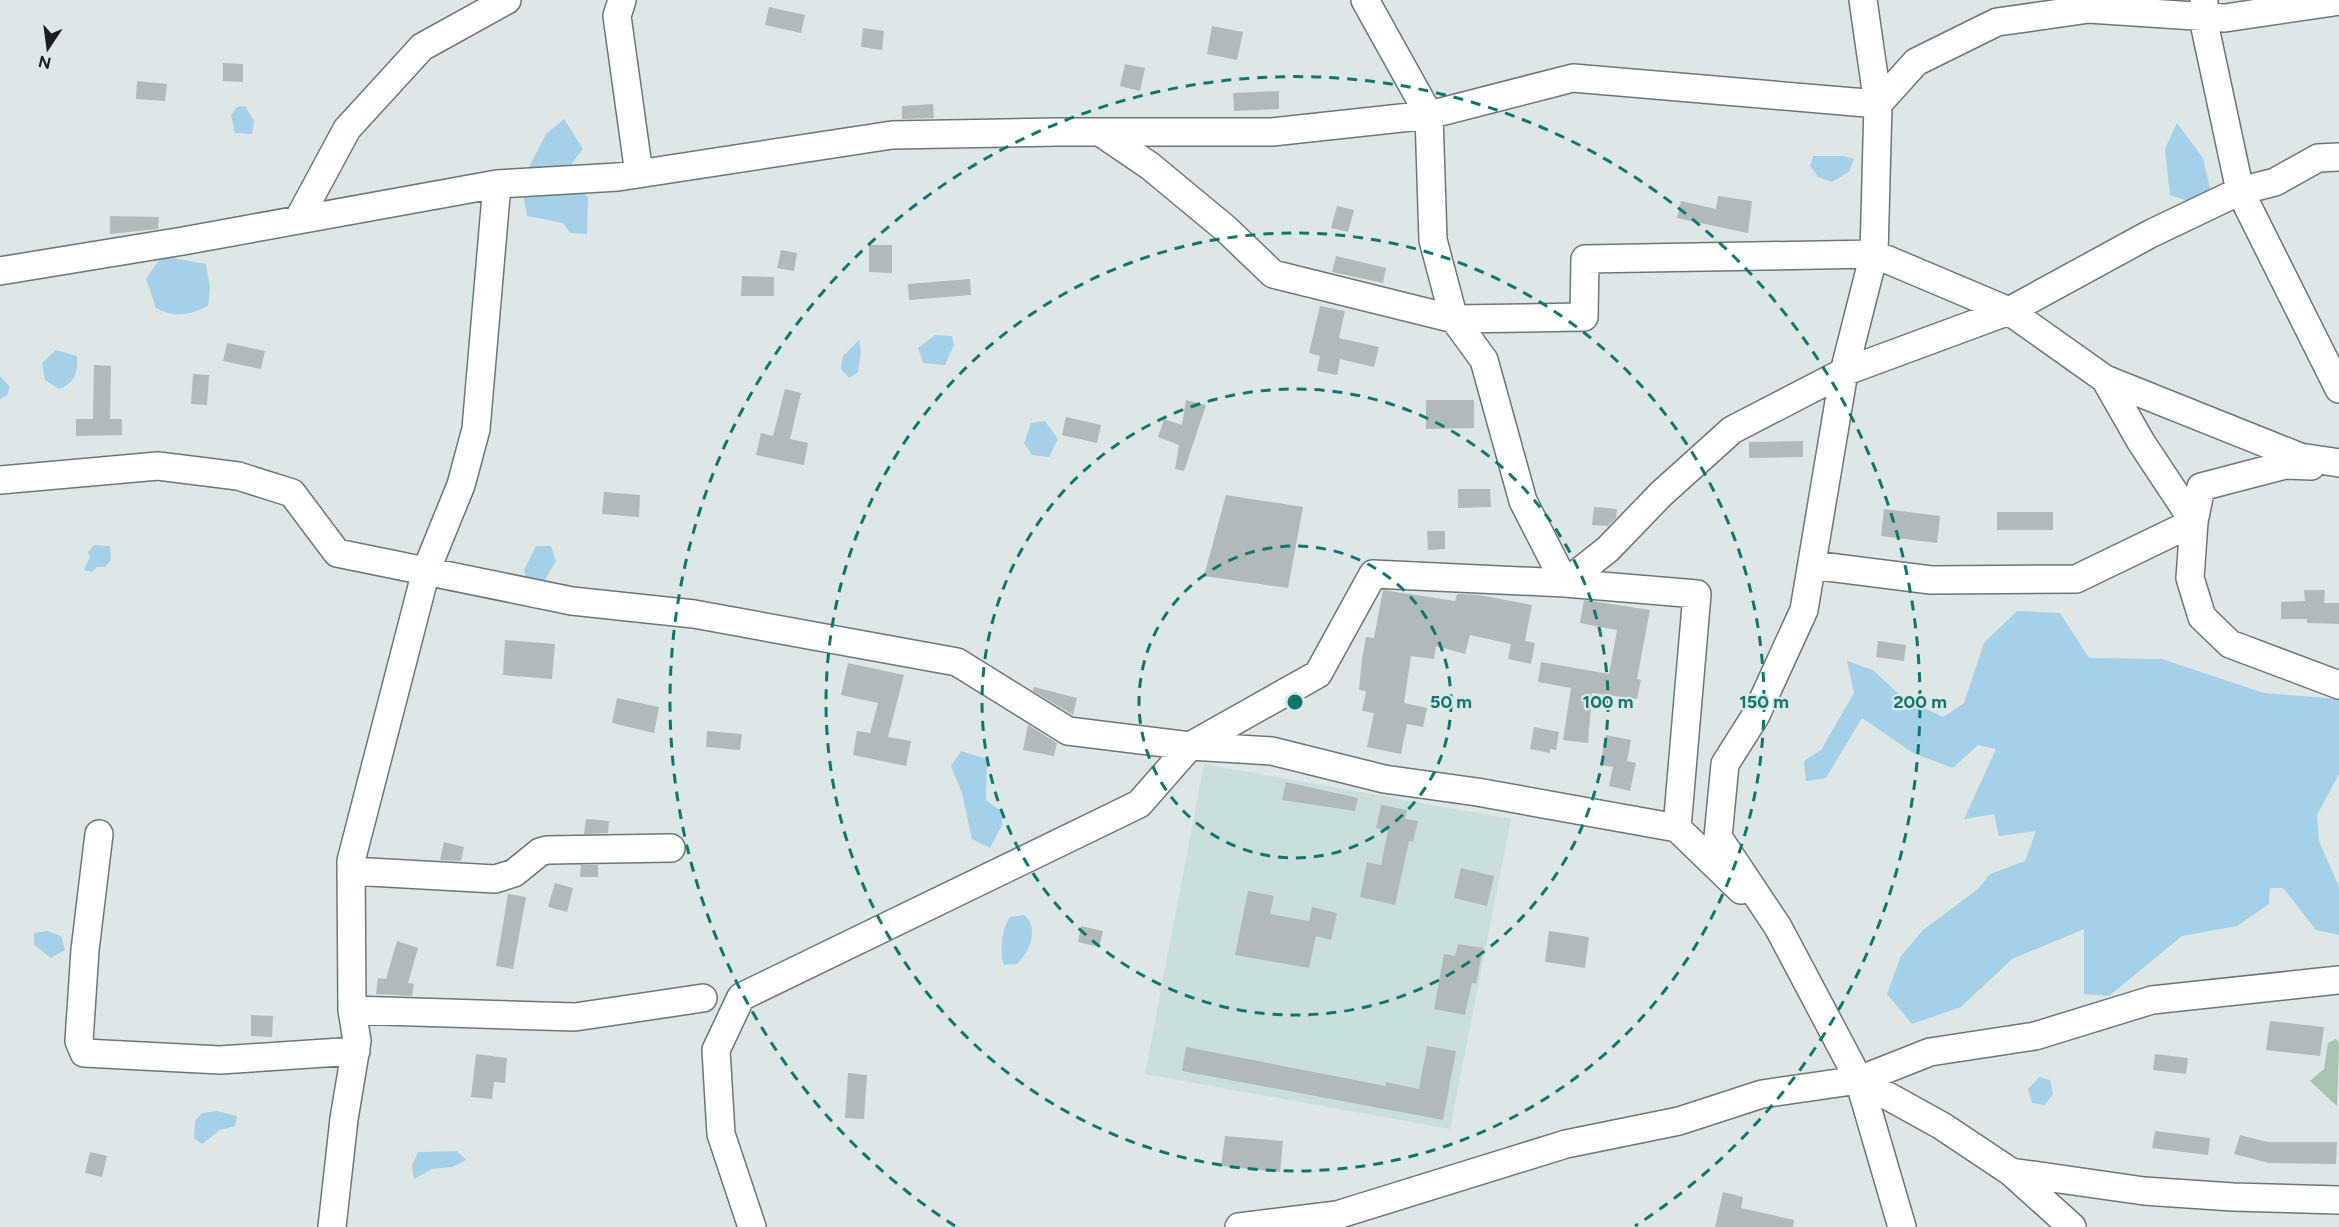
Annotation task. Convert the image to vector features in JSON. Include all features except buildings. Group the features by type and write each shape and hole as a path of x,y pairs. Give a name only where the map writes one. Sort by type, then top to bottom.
{"street":[{"path":"298,220 347,129 422,47 507,0"},
{"path":"622,0 617,16 639,174"},
{"path":"1365,0 1429,115 1433,240 1454,319 1484,360 1523,501 1565,584"},
{"path":"1863,0 1878,104 1874,254 1844,372 1804,610 1756,714 1725,764 1718,837 1778,927 1859,1080 1902,1227"},
{"path":"1878,104 1916,62 1997,22 2089,9 2203,9 2225,18 2339,1"},
{"path":"2203,9 2240,191 2339,389"},
{"path":"0,271 496,184 639,174 892,135 1272,132 1429,115 1573,78 1878,104"},
{"path":"1100,132 1150,166 1226,230 1273,274 1454,319 1584,317 1585,259 1874,254 2009,311 2105,379 2300,457 2339,466"},
{"path":"1565,584 1608,549 1661,494 1732,430 1844,372 2009,311 2150,234 2240,191 2275,182 2318,158 2339,157"},
{"path":"332,1227 344,1119 357,1041 352,1010 351,861 426,571 461,485 476,429 496,184"},
{"path":"2105,379 2141,442 2194,522"},
{"path":"2339,466 2285,465 2201,487 2194,522 2190,578 2202,617 2230,644 2339,685"},
{"path":"0,480 158,466 238,476 292,493 337,553 572,601 694,614 957,662 1068,731 1190,746 1272,751 1384,779 1477,792 1677,828 1778,927"},
{"path":"1812,565 1931,580 2076,579 2194,522"},
{"path":"752,1227 721,1134 717,1050 741,997 1139,804 1190,746 1317,674 1374,574 1565,584 1697,594 1677,828"},
{"path":"99,834 85,950 79,1041 84,1053 220,1060 356,1051"},
{"path":"351,871 495,879 514,873 540,852 547,850 671,848"},
{"path":"1239,1227 1337,1215 1566,1144 1678,1121 1762,1094 1859,1080 1930,1052 2035,1036 2152,1000 2339,980"},
{"path":"352,1010 575,1017 703,998"},
{"path":"1859,1080 1942,1126 2011,1172 2072,1227"},
{"path":"2011,1172 2144,1191 2339,1200"}],"shaded area":[{"path":"1204,764 1511,819 1450,1129 1145,1074"}],"green space":[{"path":"2336,1039 2339,1043 2337,1106 2310,1081 2324,1069 2328,1043"}],"water":[{"path":"245,106 254,121 252,134 235,133 231,115 237,107"},
{"path":"564,119 583,149 572,163 567,179 588,197 587,234 570,233 563,223 527,216 521,183 546,134"},
{"path":"2177,123 2203,158 2210,189 2199,205 2170,195 2165,149"},
{"path":"1813,156 1843,156 1854,159 1849,172 1832,182 1818,177 1810,166"},
{"path":"162,256 206,264 210,289 208,306 195,312 182,314 169,313 156,308 146,279"},
{"path":"935,335 952,336 954,345 945,365 923,363 918,348"},
{"path":"859,340 861,352 858,372 849,378 841,369 843,356"},
{"path":"56,350 77,356 74,377 69,384 59,389 45,380 42,363"},
{"path":"0,376 10,387 7,395 0,399"},
{"path":"1045,421 1058,439 1049,457 1032,455 1024,443 1031,423"},
{"path":"94,545 110,546 111,560 105,567 97,567 92,572 84,570 90,557 88,552"},
{"path":"536,546 551,546 556,561 543,583 528,583 524,570"},
{"path":"2017,611 2060,613 2089,658 2162,659 2264,693 2339,699 2339,774 2317,815 2319,841 2339,887 2339,935 2316,930 2283,888 2270,888 2269,904 2237,926 2182,936 2109,996 2084,994 2084,929 2012,959 1961,1007 1912,1024 1887,994 1901,956 1923,930 1978,889 1990,874 2025,861 2036,831 1999,836 1994,814 1964,819 1996,749 1978,745 1953,768 1913,753 1862,718 1826,778 1806,781 1804,761 1821,750 1854,693 1847,661 1873,670 1902,697 1943,717 1964,703 1984,643"},
{"path":"961,751 987,759 986,800 1002,812 1002,825 990,848 972,839 962,793 951,766"},
{"path":"1025,915 1032,934 1029,947 1017,964 1004,965 1002,947 1007,921 1010,917"},
{"path":"47,931 61,936 65,950 51,958 34,945 34,933"},
{"path":"2039,1077 2050,1080 2053,1094 2045,1105 2032,1103 2028,1089"},
{"path":"217,1111 237,1116 235,1126 220,1130 202,1144 194,1138 195,1121 202,1113"},
{"path":"457,1151 466,1160 452,1167 432,1169 414,1179 412,1166 418,1152"}]}
